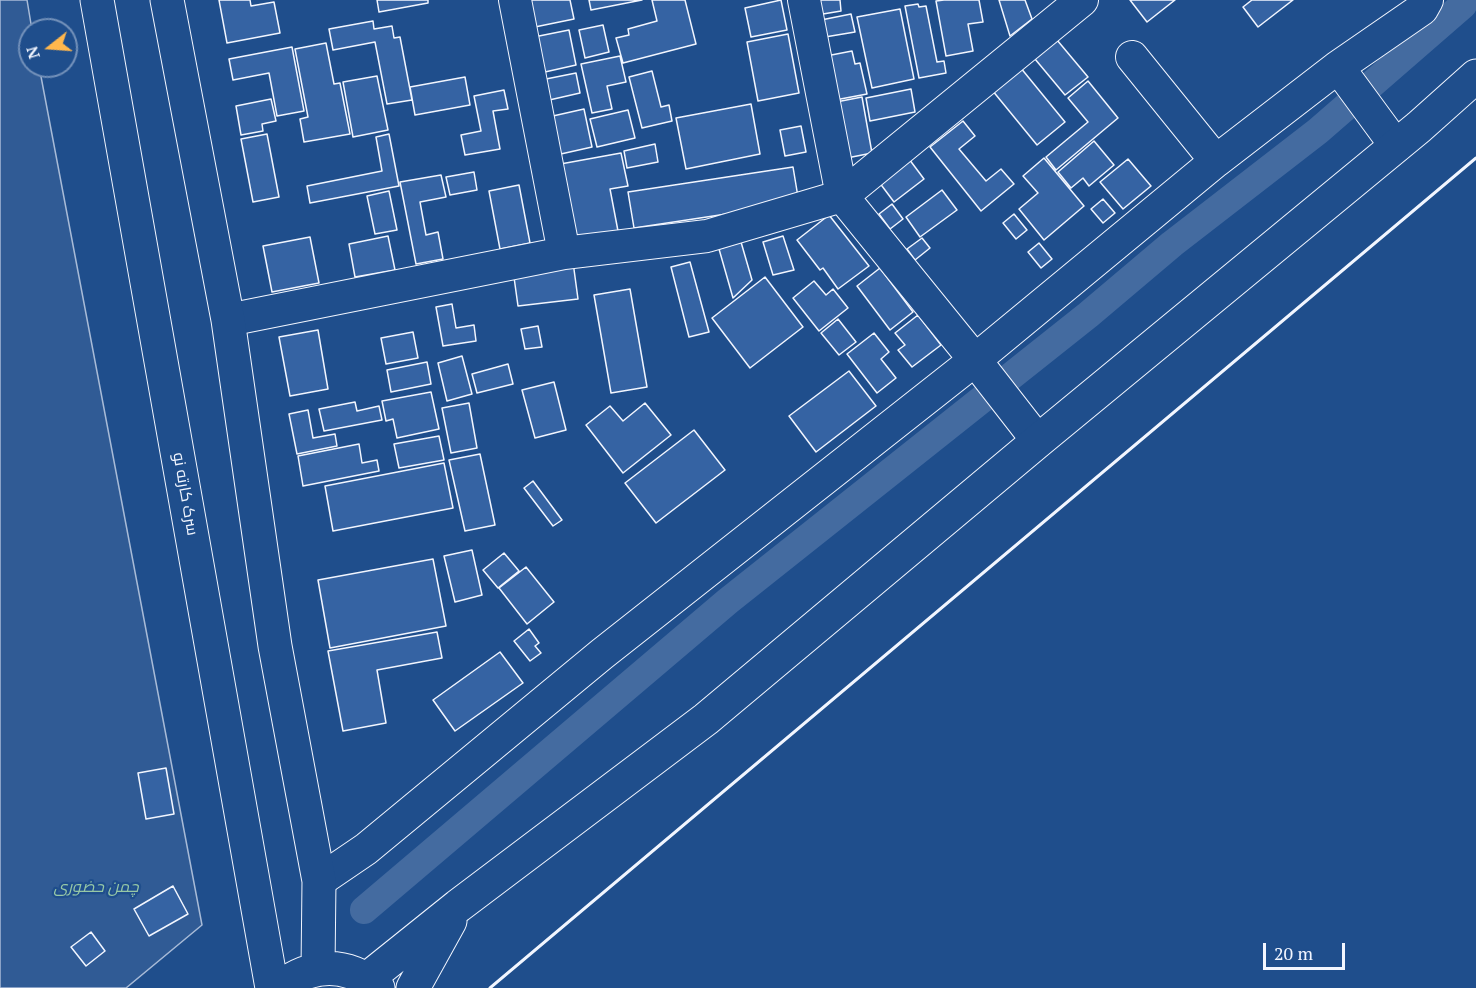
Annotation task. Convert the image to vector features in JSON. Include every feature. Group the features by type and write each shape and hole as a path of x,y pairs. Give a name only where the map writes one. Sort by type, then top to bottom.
{"highway":[{"name":"سرک کارته نو","path":"97,0 272,988"},
{"path":"167,0 228,320 276,646 319,881 318,969"},
{"path":"279,988 293,977 318,969 344,969 372,984 458,906 706,719 1396,146 1476,75"},
{"path":"413,988 458,906"}],"street":[{"path":"515,0 564,253"},
{"path":"804,0 842,196 1038,441"},
{"path":"228,320 564,253 707,236 842,196 1082,0"},
{"path":"319,881 366,849 602,654 976,362 1216,161 1345,76 1422,9 1427,0"},
{"path":"1132,57 1216,161"},
{"path":"1345,76 1396,146"}],"shaded area":[{"name":"چمن حضوری","path":"0,0 27,0 30,18 18,18 18,78 41,78 202,925 126,988 0,988"}],"building":[{"path":"219,0 250,0 251,6 274,2 280,33 227,43"},
{"path":"377,0 428,0 428,3 379,12"},
{"path":"525,0 570,0 574,19 530,28"},
{"path":"589,0 642,0 591,10"},
{"path":"652,0 685,0 696,44 623,63 616,38 629,35 628,29 657,21"},
{"path":"781,0 787,30 751,37 745,8"},
{"path":"815,0 840,0 841,11 817,15"},
{"path":"979,0 983,22 968,24 973,51 946,56 936,1"},
{"path":"999,0 1025,0 1032,19 1010,36"},
{"path":"1130,0 1175,0 1147,22"},
{"path":"1252,0 1293,0 1258,27 1243,7"},
{"path":"918,4 919,7 926,6 937,62 944,61 946,73 919,78 905,6"},
{"path":"900,9 914,79 872,88 857,17"},
{"path":"851,14 855,32 819,38 816,21"},
{"path":"373,21 374,29 392,26 394,38 400,37 412,100 387,104 375,42 333,50 329,29"},
{"path":"603,25 609,52 585,58 579,30"},
{"path":"569,30 576,65 536,74 529,38"},
{"path":"788,34 799,93 758,101 747,42"},
{"path":"1057,40 1088,77 1065,95 1035,59"},
{"path":"326,43 334,84 340,83 350,134 304,142 300,119 308,117 295,49"},
{"path":"292,47 304,111 277,116 269,73 233,80 229,59"},
{"path":"852,51 855,64 860,63 867,94 830,101 821,57"},
{"path":"620,56 626,82 607,86 612,109 592,113 581,64"},
{"path":"1020,67 1065,122 1037,145 992,90"},
{"path":"652,71 661,107 669,105 672,121 642,128 629,77"},
{"path":"576,73 580,93 545,101 541,80"},
{"path":"377,76 388,130 353,137 343,82"},
{"path":"465,77 470,105 415,115 410,87"},
{"path":"1088,81 1118,118 1056,170 1046,157 1088,122 1068,98"},
{"path":"911,89 915,112 870,121 866,98"},
{"path":"504,90 508,109 493,111 500,149 465,155 461,135 481,131 474,96"},
{"path":"862,97 872,153 842,159 831,103"},
{"path":"271,99 276,121 262,124 263,131 241,135 236,106"},
{"path":"751,104 760,154 686,169 676,118"},
{"path":"584,109 592,147 552,156 544,118"},
{"path":"628,110 635,138 597,147 590,119"},
{"path":"963,121 975,136 959,149 986,181 1001,169 1014,184 981,211 930,147"},
{"path":"801,126 806,152 785,156 780,130"},
{"path":"267,134 279,197 253,202 241,139"},
{"path":"389,134 399,186 310,203 307,186 382,171 376,137"},
{"path":"1094,141 1114,165 1089,186 1083,178 1071,188 1058,172"},
{"path":"655,144 658,162 627,168 624,151"},
{"path":"621,153 628,186 610,189 618,231 569,240 555,165"},
{"path":"1044,158 1084,206 1044,240 1019,209 1038,193 1023,176"},
{"path":"909,159 924,179 894,202 879,182"},
{"path":"1128,159 1151,186 1123,209 1100,182"},
{"path":"793,167 799,203 634,228 628,192"},
{"path":"474,172 477,190 450,195 446,177"},
{"path":"441,175 446,197 420,202 426,235 438,232 443,259 416,264 400,182"},
{"path":"519,185 530,243 500,249 489,191"},
{"path":"942,190 957,210 920,237 906,217"},
{"path":"389,191 397,230 375,234 367,196"},
{"path":"1103,199 1115,213 1103,223 1091,209"},
{"path":"892,204 903,219 890,229 879,214"},
{"path":"1014,214 1027,230 1016,239 1003,223"},
{"path":"829,215 869,266 838,289 823,268 820,270 797,240"},
{"path":"388,236 395,270 355,277 349,244"},
{"path":"783,236 794,270 773,275 763,242"},
{"path":"310,237 319,283 272,292 263,246"},
{"path":"922,238 930,248 915,260 907,249"},
{"path":"741,242 752,280 733,298 719,249"},
{"path":"1039,243 1052,259 1041,268 1028,252"},
{"path":"573,262 578,299 518,306 513,270"},
{"path":"690,262 709,332 689,337 671,267"},
{"path":"880,268 913,312 890,330 857,286"},
{"path":"765,277 803,327 750,368 712,318"},
{"path":"814,281 826,295 833,289 848,308 819,331 793,298"},
{"path":"630,289 647,387 611,393 594,295"},
{"path":"452,304 456,328 474,325 476,341 443,346 436,307"},
{"path":"918,315 941,345 912,367 898,350 905,345 895,333"},
{"path":"838,319 856,342 839,355 821,333"},
{"path":"538,326 542,347 525,349 521,329"},
{"path":"318,330 328,389 290,396 279,337"},
{"path":"413,332 418,358 386,364 381,338"},
{"path":"874,333 889,352 881,359 896,378 877,393 847,354"},
{"path":"462,356 472,394 447,401 438,363"},
{"path":"427,362 431,384 391,392 387,370"},
{"path":"508,364 513,384 477,393 472,374"},
{"path":"849,371 876,406 816,452 789,416"},
{"path":"554,382 566,430 535,438 522,390"},
{"path":"431,392 439,429 397,438 393,419 386,421 382,401"},
{"path":"355,402 357,411 379,406 382,420 324,431 319,409"},
{"path":"469,403 477,448 451,453 442,408"},
{"path":"645,403 671,435 623,473 586,425 610,406 623,421"},
{"path":"308,410 313,438 335,434 337,446 297,454 289,414"},
{"path":"694,430 725,470 656,523 625,483"},
{"path":"439,436 444,460 399,468 394,444"},
{"path":"359,444 362,463 377,460 379,471 303,486 298,456"},
{"path":"480,454 495,525 465,531 449,460"},
{"path":"444,463 453,508 333,531 325,486"},
{"path":"533,481 562,520 553,526 524,488"},
{"path":"472,550 482,595 455,602 444,556"},
{"path":"504,553 519,571 498,588 483,570"},
{"path":"433,559 446,626 330,648 318,580"},
{"path":"526,567 554,602 527,624 499,588"},
{"path":"529,629 539,643 535,646 541,653 530,661 514,641"},
{"path":"437,632 442,658 377,670 386,723 343,731 328,651"},
{"path":"500,652 523,683 455,731 433,700"},
{"path":"166,768 174,814 146,819 138,773"},
{"path":"173,886 188,914 149,936 134,909"},
{"path":"91,932 105,951 86,966 71,947"}],"waterway":[{"path":"364,910 728,601 1088,315 1172,244 1318,131 1463,5 1465,0"}],"wall":[{"path":"490,988 1476,158"}]}
